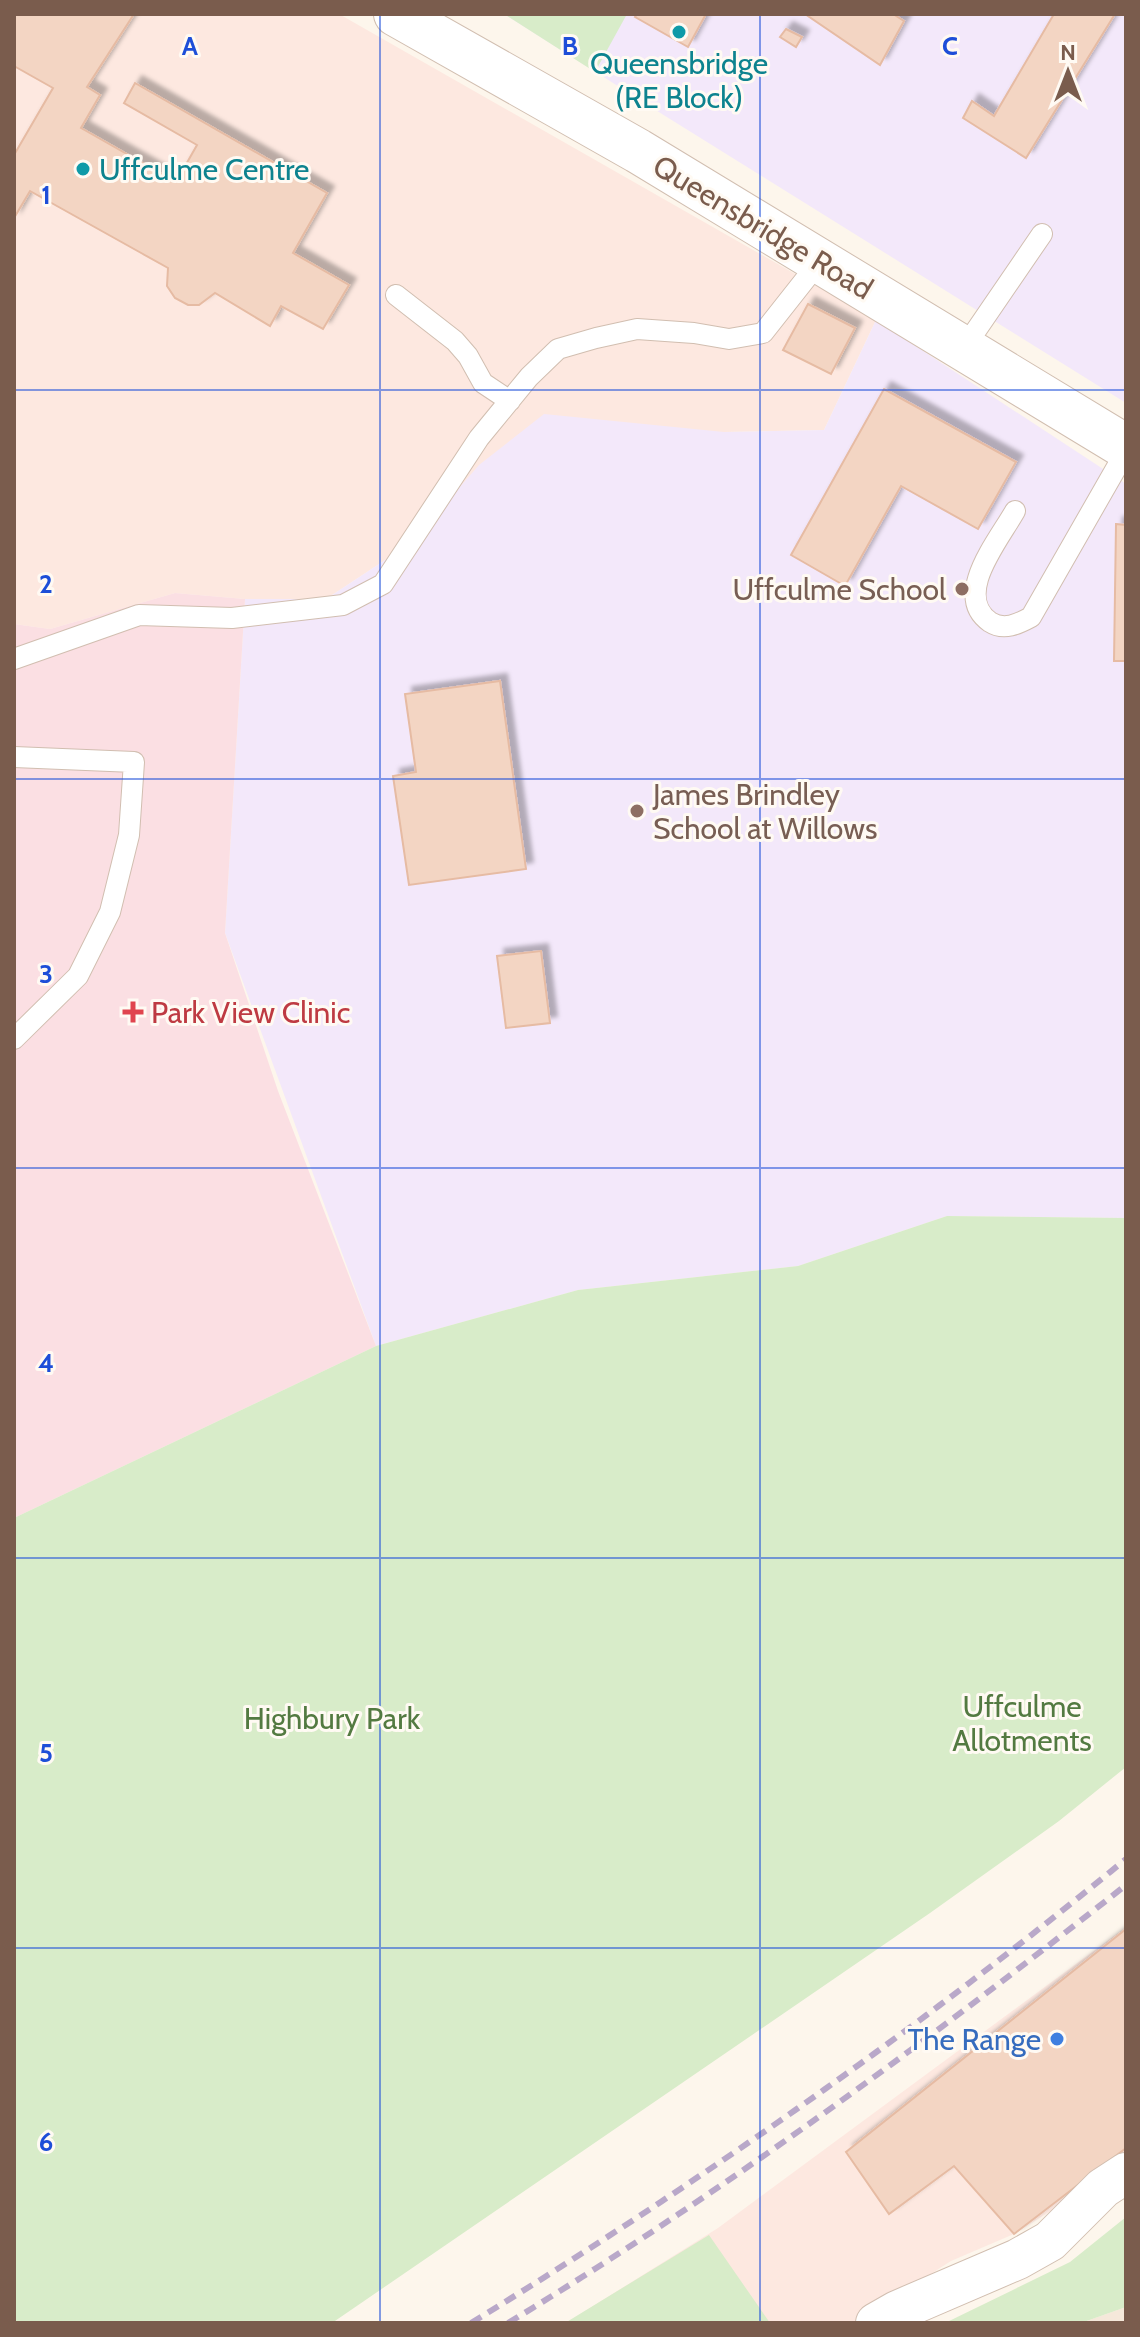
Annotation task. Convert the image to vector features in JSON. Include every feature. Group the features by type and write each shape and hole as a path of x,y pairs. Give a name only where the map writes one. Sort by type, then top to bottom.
{"street":[{"name":"Queensbridge Road","path":"396,14 638,151 1126,449"},
{"path":"876,2323 1018,2259 1050,2241 1103,2188 1126,2173"}],"lane":[{"path":"964,348 1042,234"},
{"path":"14,659 139,615 232,618 343,605 383,584 479,438 558,349 637,329 729,339 763,333 819,262"},
{"path":"396,295 455,341 468,356 483,383 510,401"},
{"path":"1015,511 976,579 974,596 981,615 997,627 1016,625 1031,617 1126,449"},
{"path":"14,757 134,762 129,835 110,912 78,976 14,1039"}],"shaded area":[{"path":"14,14 339,14 876,320 824,430 724,432 411,543 326,599 245,599 175,593 50,629 14,624"},
{"path":"504,14 1126,14 1126,403 662,114"},
{"name":"James Brindley School at Willows","path":"876,320 1126,484 1126,1218 947,1216 798,1266 578,1290 376,1346 225,933 245,599 326,599 411,543 479,465 544,414 724,432 824,430"},
{"name":"Park View Clinic","path":"175,593 245,599 225,933 278,1091 376,1346 14,1518 14,624 50,629"},
{"path":"1126,1927 1126,2164 1014,2234 951,2261 854,2323 566,2323 718,2228"},
{"path":"1126,2307 1126,2323 1081,2323"}],"green space":[{"path":"504,14 627,14 595,72"},
{"name":"Highbury Park","path":"947,1216 1126,1218 1126,1767 1059,1821 930,1913 332,2323 14,2323 14,1518 376,1346 578,1290 798,1266"},
{"path":"1126,2217 1126,2307 1081,2323 945,2323 1070,2262"},
{"path":"709,2235 770,2323 565,2323"}],"building":[{"name":"Uffculme Centre","path":"14,14 134,14 87,87 100,95 81,128 176,182 197,145 124,103 135,83 327,193 293,253 349,285 323,329 281,306 270,326 215,293 199,305 188,305 175,298 167,286 168,268 30,191 14,218 14,155 53,88 14,66"},
{"name":"Queensbridge (RE Block)","path":"637,14 706,14 688,47 635,17"},
{"path":"805,14 893,14 904,21 880,65"},
{"path":"1054,14 1115,14 1026,158 963,118 972,101 994,116"},
{"path":"786,29 802,37 796,47 780,37"},
{"path":"808,304 855,328 831,374 783,350"},
{"path":"884,389 1016,462 978,529 901,486 845,586 791,555"},
{"path":"1116,524 1126,525 1126,661 1114,661"},
{"path":"500,681 526,869 409,885 393,776 416,772 405,694"},
{"path":"541,951 550,1023 506,1028 497,956"},
{"name":"The Range","path":"1126,1929 1126,2148 1014,2234 954,2166 889,2214 846,2152"}],"railway":[{"path":"471,2323 724,2159 888,2044 1126,1859"},
{"path":"508,2323 668,2221 824,2113 1126,1885"}],"place":[{"name":"Queensbridge (RE Block)","path":"679,32"},
{"name":"Uffculme Centre","path":"83,169"},
{"name":"Uffculme School","path":"962,589"},
{"name":"James Brindley School at Willows","path":"637,811"},
{"name":"Park View Clinic","path":"133,1012"},
{"name":"The Range","path":"1057,2039"}],"park label":[{"name":"Uffculme Allotments","path":"1022,1723"}]}
